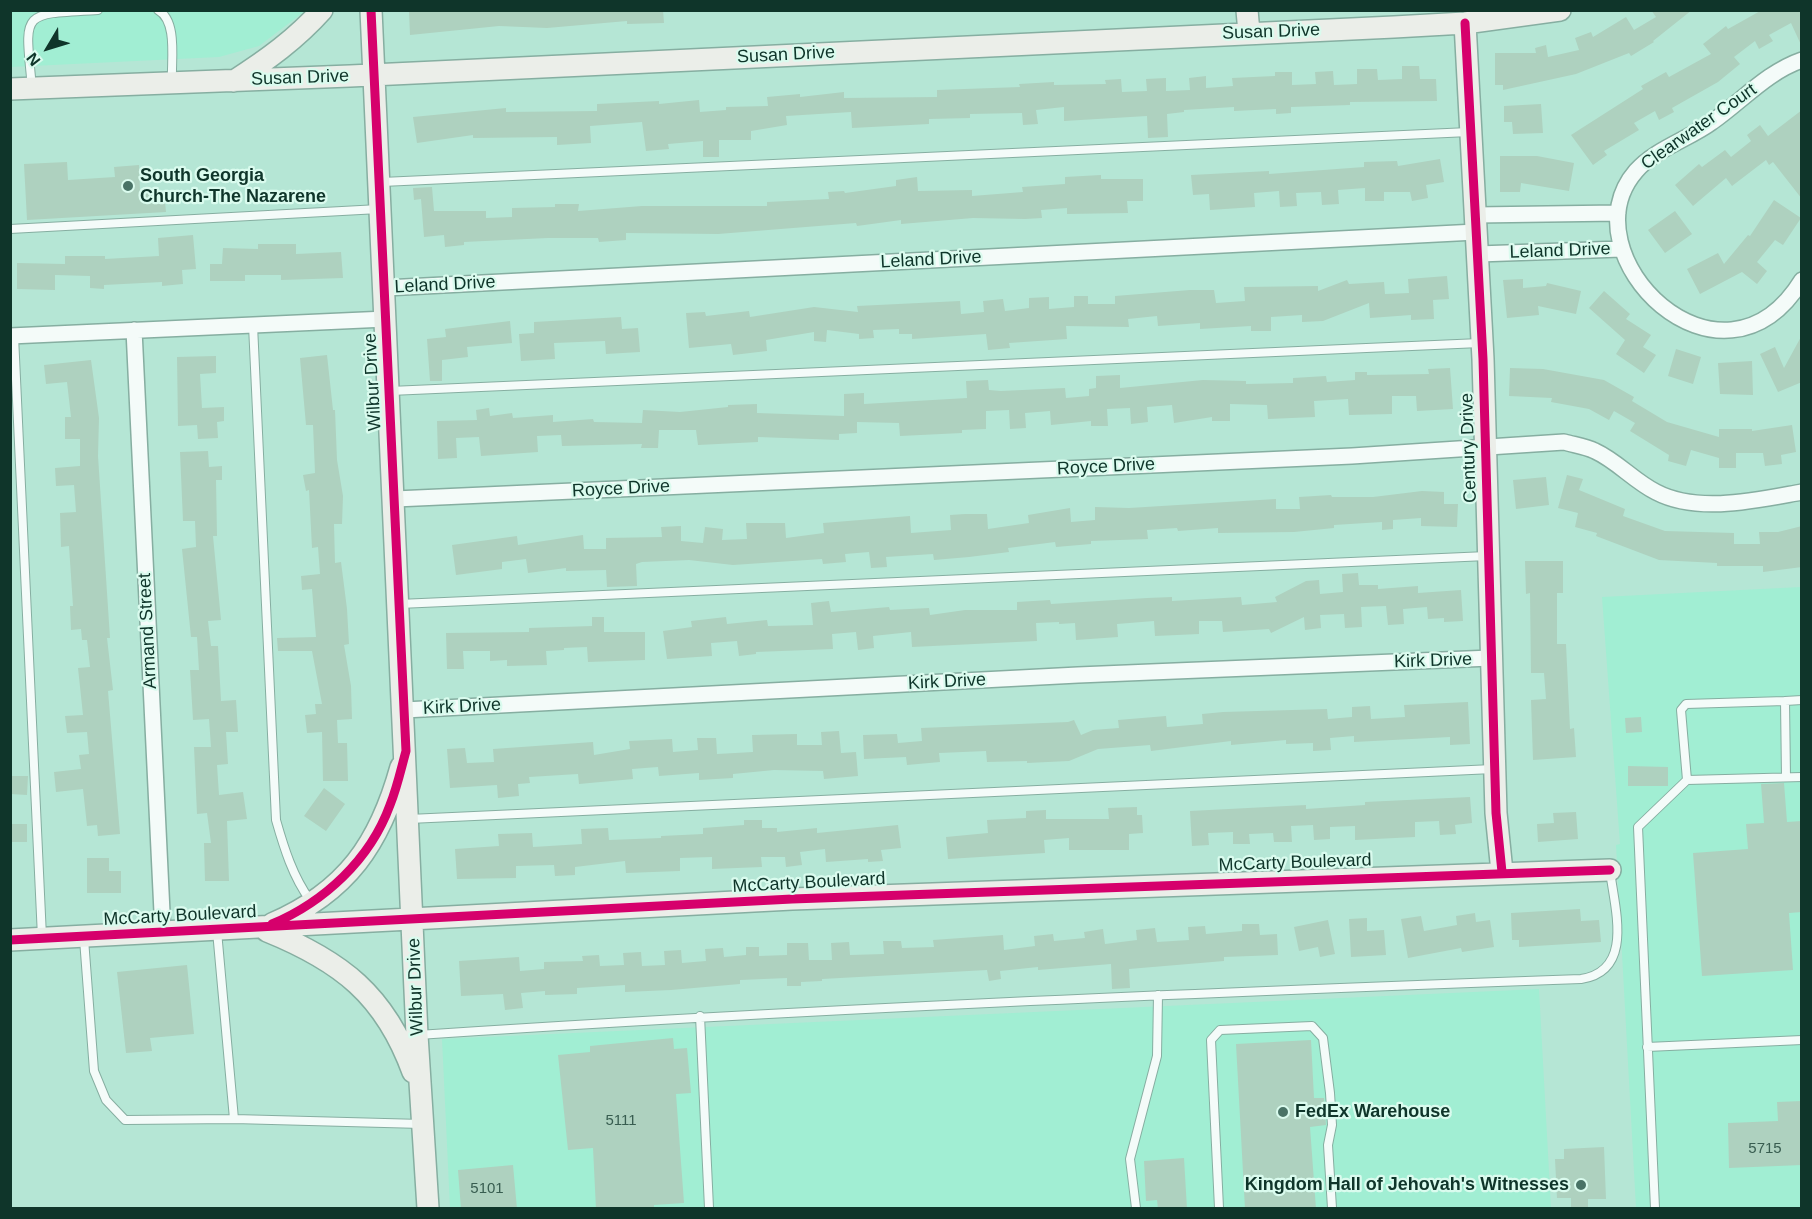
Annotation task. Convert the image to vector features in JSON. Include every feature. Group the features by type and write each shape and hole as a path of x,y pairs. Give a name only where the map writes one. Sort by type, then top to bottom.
{"street":[{"path":"233,81 268,59 304,31 322,10"},
{"name":"Wilbur Drive","path":"371,10 395,499 417,1035 428,1209"},
{"path":"1247,10 1248,33"},
{"name":"Susan Drive","path":"10,89 233,81 1465,23 1560,10"},
{"name":"Century Drive","path":"1465,23 1482,343 1494,769 1502,872"},
{"name":"Clearwater Court","path":"1621,249 1617,231 1618,213 1623,191 1636,171 1653,157 1712,123 1763,81 1802,60"},
{"name":"Leland Drive","path":"385,288 1618,213"},
{"name":"Leland Drive","path":"1478,254 1621,249 1630,267 1658,304 1680,320 1705,330 1731,332 1761,321 1779,307 1802,280"},
{"name":"Leland Drive","path":"12,336 386,319"},
{"name":"Armand Street","path":"134,330 163,933"},
{"name":"Royce Drive","path":"395,499 1485,448 1564,442 1594,450 1656,492 1682,501 1703,503 1768,498 1802,492"},
{"name":"Kirk Drive","path":"404,710 1078,675 1491,658"},
{"path":"261,929 290,916 312,902 340,881 362,857 380,829 391,805 406,751"},
{"name":"McCarty Boulevard","path":"10,940 261,929 792,899 1502,872 1610,870"},
{"path":"261,929 306,947 333,963 375,1000 404,1046 422,1095"}],"lane":[{"path":"32,88 27,33 35,18 44,13 98,10"},
{"path":"158,10 164,14 170,25 172,82"},
{"path":"379,182 1471,132"},
{"path":"10,229 380,209"},
{"path":"253,325 276,820 284,847 301,886 312,902"},
{"path":"12,336 43,939"},
{"path":"390,391 1482,343"},
{"path":"398,604 1488,555"},
{"path":"1687,780 1681,710 1686,704 1802,700"},
{"path":"1785,701 1786,777"},
{"path":"409,819 1494,769"},
{"path":"1655,1209 1638,828 1687,780 1802,777"},
{"path":"417,1035 700,1016 1598,976 1616,956 1617,927 1610,870"},
{"path":"217,930 234,1119"},
{"path":"84,937 94,1071 106,1100 125,1120 234,1119 424,1124"},
{"path":"1137,1209 1130,1159 1157,1056 1158,994"},
{"path":"700,1016 709,1209"},
{"path":"1219,1209 1211,1040 1220,1030 1312,1026 1323,1038 1330,1093 1332,1125 1328,1145 1332,1209"},
{"path":"1647,1047 1802,1040"}],"shaded area":[{"path":"10,11 305,11 259,46 219,57 11,67"},
{"path":"1801,587 1801,1208 1636,1208 1616,845 1620,844 1602,597"},
{"path":"1539,989 1551,1208 450,1208 442,1039"}],"building":[{"path":"422,10 663,10 664,23 627,24 627,21 547,28 499,26 410,35 409,12"},
{"path":"1651,10 1692,10 1654,42 1631,56 1629,53 1576,74 1503,90 1503,85 1495,85 1495,53 1536,53 1535,48 1546,45 1548,57 1579,50 1575,38 1591,32 1593,37 1626,17 1634,30 1656,17"},
{"path":"1762,10 1802,10 1802,47 1791,23 1769,35 1773,41 1759,49 1755,41 1734,57 1740,64 1718,82 1672,108 1674,112 1659,120 1655,111 1634,123 1639,130 1604,151 1607,155 1593,165 1571,135 1643,89 1641,86 1666,72 1669,77 1711,54 1703,44 1726,26 1728,29"},
{"path":"1402,66 1419,66 1420,79 1436,79 1437,101 1350,102 1350,105 1291,107 1291,113 1276,114 1276,109 1234,111 1234,107 1184,110 1184,112 1167,114 1168,137 1148,138 1147,116 1064,121 1064,107 1036,110 1038,124 1023,125 1022,113 970,114 970,118 929,119 929,124 852,128 851,112 786,116 787,125 751,131 751,140 719,140 719,157 703,157 703,141 668,144 669,149 646,151 642,122 590,126 591,143 557,145 557,137 473,138 473,135 417,143 413,117 506,108 506,112 597,111 597,104 659,101 659,104 699,100 700,112 726,110 726,107 768,106 767,97 800,94 800,97 844,92 844,98 937,97 937,90 1020,87 1019,84 1054,82 1054,85 1106,84 1105,80 1121,79 1122,92 1147,91 1146,79 1166,78 1166,91 1190,90 1189,78 1206,76 1206,88 1233,86 1232,78 1275,76 1275,72 1292,72 1292,85 1316,84 1315,72 1333,71 1334,85 1357,84 1357,69 1377,69 1378,80 1402,79"},
{"path":"1541,104 1543,133 1513,134 1512,122 1504,122 1504,106"},
{"path":"1802,110 1802,199 1773,162 1769,165 1766,160 1732,186 1726,178 1693,206 1675,185 1699,164 1702,167 1725,150 1731,157 1751,141 1747,135 1760,125 1768,136"},
{"path":"1500,156 1537,156 1574,163 1569,191 1521,183 1520,192 1500,192"},
{"path":"1440,159 1444,182 1426,185 1428,198 1412,201 1410,192 1384,192 1384,201 1365,201 1365,188 1338,190 1339,204 1322,205 1321,192 1296,193 1297,206 1280,207 1279,191 1254,193 1255,207 1210,210 1209,194 1193,195 1191,175 1269,171 1269,174 1364,167 1364,162 1397,161 1398,166"},
{"path":"67,162 68,180 115,177 114,167 139,165 140,192 164,191 166,212 27,220 24,164"},
{"path":"1101,175 1101,179 1143,179 1143,201 1127,201 1128,213 1067,214 1067,208 1041,210 1042,218 973,218 901,224 901,220 857,226 856,223 718,234 626,233 626,240 599,242 598,238 548,238 464,242 464,245 445,247 444,235 424,237 421,199 414,200 413,188 432,187 434,211 486,211 486,218 512,217 512,208 555,207 555,204 579,204 578,211 642,206 767,206 767,202 829,199 828,192 844,191 845,193 896,186 896,180 917,177 918,191 972,190 972,196 1023,192 1022,187 1065,184 1065,177"},
{"path":"1774,200 1801,218 1783,245 1775,240 1757,262 1767,271 1757,284 1742,272 1700,294 1687,269 1718,253 1724,264 1748,235 1750,236"},
{"path":"1675,211 1692,234 1665,253 1648,230"},
{"path":"193,235 196,269 182,270 183,284 162,286 162,282 104,285 104,289 90,288 90,276 55,275 55,290 17,289 17,263 65,264 65,256 105,256 105,259 159,256 158,238"},
{"path":"258,244 296,244 296,254 341,252 343,278 281,280 281,275 245,275 245,281 210,281 210,264 222,264 223,248 258,249"},
{"path":"1447,276 1449,299 1433,300 1434,319 1411,320 1411,315 1370,318 1369,303 1323,321 1302,322 1302,315 1271,317 1271,331 1251,331 1251,326 1200,329 1200,323 1158,326 1157,316 1128,319 1129,327 1066,326 1067,339 1009,343 1010,348 988,350 986,334 912,339 912,334 899,334 899,329 873,330 874,338 859,339 859,334 827,330 826,342 814,341 814,332 766,340 767,351 733,355 731,344 689,348 686,313 705,312 706,316 749,311 750,317 814,307 858,312 857,306 960,301 961,314 984,312 983,301 1003,299 1005,311 1029,308 1029,298 1049,297 1049,309 1074,307 1074,296 1088,296 1088,304 1115,304 1115,296 1190,290 1214,290 1216,303 1245,301 1244,287 1318,286 1318,291 1347,280 1349,284 1384,282 1385,294 1409,293 1408,279"},
{"path":"1523,279 1523,288 1546,286 1547,283 1581,291 1576,314 1538,306 1539,315 1507,318 1503,280"},
{"path":"1604,291 1630,314 1626,319 1651,335 1643,347 1656,355 1644,373 1616,354 1625,340 1589,308"},
{"path":"621,317 622,329 638,328 640,352 606,354 605,341 554,343 555,359 521,361 519,334 534,333 534,322"},
{"path":"510,321 512,343 467,347 468,357 442,360 442,381 430,381 427,339 446,337 445,329"},
{"path":"1802,335 1802,382 1778,392 1760,354 1775,347 1784,368"},
{"path":"1676,349 1701,357 1693,384 1668,376"},
{"path":"327,355 333,410 335,410 337,460 343,496 342,524 334,524 335,563 341,562 347,609 349,644 344,645 351,686 352,719 337,720 338,743 347,743 348,781 323,781 322,732 307,733 305,715 316,714 315,704 322,704 312,651 278,651 277,638 316,637 312,589 302,590 301,576 320,574 318,547 312,548 309,490 306,491 303,475 315,473 313,425 306,425 300,358"},
{"path":"216,356 216,373 200,374 202,408 224,407 224,421 217,422 218,438 198,439 197,425 178,426 177,357"},
{"path":"91,360 99,418 98,456 110,638 107,638 113,690 108,691 120,834 98,836 97,825 87,826 83,789 56,792 54,772 81,769 79,755 89,754 87,732 67,733 65,716 83,715 78,668 90,667 87,640 82,640 81,629 71,630 70,606 73,606 69,546 61,547 60,513 76,512 74,485 56,486 55,468 80,466 80,439 65,439 65,417 71,417 67,382 46,384 44,365"},
{"path":"1752,361 1753,395 1720,394 1718,363"},
{"path":"1450,368 1453,409 1417,411 1416,396 1392,396 1392,414 1349,415 1348,399 1314,401 1315,417 1268,419 1267,405 1230,404 1230,421 1212,421 1212,417 1174,423 1172,405 1147,407 1148,422 1131,424 1130,408 1107,409 1108,426 1091,426 1091,421 1051,425 1050,411 1025,413 1026,428 1010,429 1009,410 986,411 986,429 962,430 962,433 900,436 899,423 857,422 857,433 839,434 839,440 758,437 758,442 698,445 696,430 659,430 658,448 641,448 642,444 562,446 561,435 537,436 538,452 481,456 479,437 456,438 457,458 438,459 437,421 477,420 476,410 489,408 490,416 512,413 513,418 553,415 553,422 593,419 594,422 642,423 643,410 680,412 728,407 728,405 757,404 757,413 844,416 844,394 864,393 864,404 967,398 966,381 988,380 989,390 1001,391 1065,388 1066,398 1089,396 1089,389 1096,388 1096,376 1120,375 1120,388 1203,380 1246,381 1246,384 1293,383 1293,378 1326,376 1327,382 1355,380 1355,372 1367,372 1367,375 1429,374 1428,369"},
{"path":"1510,368 1543,369 1604,380 1634,397 1632,401 1667,422 1719,437 1719,429 1752,429 1752,431 1792,425 1796,452 1781,455 1782,464 1765,466 1763,453 1736,453 1736,468 1719,468 1719,458 1691,450 1686,466 1668,461 1669,455 1630,431 1635,423 1614,411 1609,420 1589,409 1551,402 1552,398 1509,396"},
{"path":"208,451 209,467 222,466 222,480 216,480 217,536 213,536 221,620 208,621 211,646 218,646 221,701 236,700 238,732 226,732 228,764 217,765 219,795 243,792 247,819 227,821 229,881 205,881 204,843 211,843 207,813 197,814 194,747 211,747 209,719 193,720 190,670 199,670 197,637 191,637 182,549 196,547 195,521 183,521 180,452"},
{"path":"1567,475 1583,479 1579,490 1625,509 1623,516 1665,531 1734,533 1734,544 1760,544 1759,532 1778,532 1802,526 1802,567 1763,572 1763,566 1717,566 1717,563 1659,560 1596,536 1597,533 1575,527 1578,513 1558,508"},
{"path":"1546,477 1549,505 1516,509 1513,480"},
{"path":"1422,491 1444,492 1444,504 1458,504 1457,527 1421,526 1421,518 1393,520 1393,529 1382,530 1382,522 1334,525 1334,528 1294,532 1218,533 1218,528 1178,531 1177,528 1147,530 1148,539 1091,541 1091,544 1056,547 1055,542 1008,548 1009,552 934,560 933,554 886,557 887,567 871,568 869,552 845,554 846,562 823,564 822,559 733,565 689,560 642,562 636,564 637,586 607,587 606,570 566,571 566,568 528,573 526,559 502,562 502,569 456,575 452,545 517,536 518,545 583,535 584,549 606,549 606,538 662,537 661,527 681,526 681,541 703,543 705,527 723,529 722,540 747,539 746,523 785,523 786,538 824,533 823,523 910,516 911,533 951,530 950,515 965,514 987,514 988,529 1029,523 1028,515 1070,508 1071,522 1095,520 1095,507 1129,508 1276,499 1276,509 1300,509 1299,497 1331,495 1332,497 1373,497"},
{"path":"1525,561 1563,561 1563,593 1557,593 1557,644 1566,644 1570,729 1574,728 1576,757 1533,760 1531,700 1546,699 1544,673 1531,673 1530,593 1526,594"},
{"path":"1358,573 1359,585 1378,585 1378,589 1418,586 1418,593 1461,590 1463,621 1444,622 1444,618 1428,619 1427,607 1403,609 1404,624 1388,625 1386,606 1361,607 1362,627 1345,628 1344,614 1320,615 1321,628 1305,630 1304,617 1271,633 1269,629 1223,632 1222,621 1199,621 1199,634 1155,636 1154,621 1117,624 1118,637 1076,640 1075,623 1036,623 1037,641 912,647 911,632 873,636 874,648 858,650 856,632 832,634 833,649 756,652 756,654 739,656 737,641 711,643 712,656 667,659 663,631 692,627 691,621 726,617 727,624 767,620 768,626 813,625 811,603 829,601 831,612 889,607 890,610 929,608 930,615 965,610 1017,610 1017,602 1050,600 1051,604 1172,597 1172,601 1241,597 1242,605 1277,602 1275,597 1306,581 1319,580 1320,594 1343,592 1342,574"},
{"path":"592,617 604,617 604,632 645,632 645,660 588,662 587,647 564,648 564,650 546,651 547,665 507,666 507,660 490,661 490,651 463,651 464,669 447,669 446,633 529,632 529,628 592,626"},
{"path":"1468,702 1470,744 1450,745 1450,737 1354,742 1354,736 1330,738 1331,750 1313,751 1313,743 1286,744 1286,740 1231,745 1231,741 1151,751 1150,745 1098,749 1069,761 1027,763 1027,761 987,762 986,751 939,753 940,762 907,765 906,757 864,759 863,735 897,734 898,743 922,741 921,728 1074,720 1081,735 1093,730 1119,728 1118,720 1166,716 1167,727 1203,724 1202,714 1327,709 1328,719 1352,717 1352,707 1370,706 1371,719 1405,717 1404,705"},
{"path":"1641,717 1642,732 1626,733 1625,718"},
{"path":"839,731 841,753 856,752 858,776 824,779 823,771 774,770 733,774 733,778 699,780 699,773 659,776 658,767 632,769 633,779 579,784 578,774 529,777 530,783 518,784 519,796 498,798 497,785 450,788 447,749 465,748 467,763 494,762 493,749 593,742 594,755 630,749 629,741 672,739 673,752 698,750 697,738 716,738 717,754 753,752 752,735 797,734 797,745 822,745 821,732"},
{"path":"1628,766 1668,767 1668,786 1628,786"},
{"path":"10,776 28,776 27,795 10,794"},
{"path":"1784,783 1787,822 1802,821 1802,912 1789,913 1793,970 1702,976 1693,853 1748,849 1746,824 1764,823 1761,784"},
{"path":"324,788 345,804 326,831 304,816"},
{"path":"1470,797 1472,823 1455,825 1456,834 1440,835 1439,821 1415,822 1415,837 1355,840 1355,826 1330,827 1330,839 1314,840 1313,825 1291,826 1292,842 1274,842 1273,833 1249,834 1250,844 1233,844 1233,832 1208,833 1209,845 1192,846 1190,811 1306,805 1306,809 1365,805 1365,802"},
{"path":"1137,807 1137,815 1142,815 1143,833 1129,834 1129,850 1069,850 1069,838 1044,840 1045,853 948,859 946,837 988,833 987,820 1026,818 1026,811 1046,810 1046,819 1109,819 1108,808"},
{"path":"1576,812 1578,839 1538,842 1537,824 1554,823 1553,813"},
{"path":"744,820 762,820 762,828 777,828 777,832 817,828 817,833 898,825 901,848 881,850 883,861 868,862 868,859 826,862 825,849 800,852 802,865 786,867 785,857 761,857 762,867 712,869 712,857 680,858 680,871 626,873 625,861 575,867 575,875 555,876 554,865 516,866 516,878 457,879 455,849 499,846 498,834 532,833 533,847 582,844 581,829 608,828 609,840 661,838 661,836 703,834 703,828 744,825"},
{"path":"10,824 27,824 27,842 10,842"},
{"path":"87,858 109,858 109,871 121,871 121,893 87,893"},
{"path":"1580,909 1581,921 1599,920 1601,942 1519,947 1519,940 1512,940 1511,913"},
{"path":"1475,913 1476,922 1490,920 1494,947 1462,952 1461,948 1408,958 1401,919 1421,916 1424,931 1457,925 1456,916"},
{"path":"1367,918 1367,931 1384,930 1386,955 1351,957 1349,919"},
{"path":"1328,920 1335,954 1320,957 1318,947 1299,951 1294,927"},
{"path":"1242,924 1259,924 1260,935 1277,934 1278,955 1224,957 1224,961 1129,969 1130,988 1112,989 1111,964 1000,971 1001,979 989,981 987,970 822,979 822,981 801,982 801,986 787,986 787,978 740,980 740,984 671,990 625,992 625,985 577,988 577,994 545,995 545,991 521,993 523,1008 505,1010 503,994 461,996 459,961 519,957 520,971 544,969 544,962 583,961 582,956 599,955 600,966 624,965 623,953 641,952 642,966 665,965 664,951 681,950 682,963 706,961 705,949 723,948 724,957 746,955 746,947 759,947 759,956 787,955 787,943 808,943 809,960 832,960 831,943 849,942 850,955 884,954 883,941 901,941 902,948 934,947 933,940 1003,935 1004,950 1035,946 1034,936 1053,934 1054,941 1085,938 1084,932 1103,929 1105,944 1137,940 1136,930 1155,928 1157,942 1189,940 1188,927 1205,926 1206,934 1242,931"},
{"path":"187,965 194,1034 150,1038 152,1051 126,1053 117,972"},
{"path":"673,1038 674,1049 687,1048 691,1093 676,1094 684,1203 654,1205 654,1209 596,1209 593,1148 568,1150 558,1055 590,1052 590,1046"},
{"name":"FedEx Warehouse","path":"1311,1040 1314,1098 1324,1098 1326,1125 1310,1127 1316,1209 1245,1209 1236,1044"},
{"path":"1802,1101 1802,1165 1729,1168 1728,1123 1778,1121 1777,1102"},
{"path":"1604,1147 1606,1199 1588,1199 1588,1208 1571,1209 1571,1198 1557,1198 1555,1159 1564,1159 1564,1149"},
{"path":"1184,1158 1187,1209 1158,1209 1157,1200 1146,1201 1144,1161"},
{"path":"513,1165 517,1209 461,1209 458,1170"}],"cycle path":[{"path":"272,924 310,904 343,877 358,861 381,825 390,805 406,751 371,10"},
{"path":"1465,23 1483,359 1496,813 1502,872"},
{"path":"10,940 792,899 1610,870"}],"place":[{"name":"South Georgia Church-The Nazarene","path":"128,186"},
{"name":"FedEx Warehouse","path":"1283,1112"},
{"name":"Kingdom Hall of Jehovah's Witnesses","path":"1581,1185"}]}
